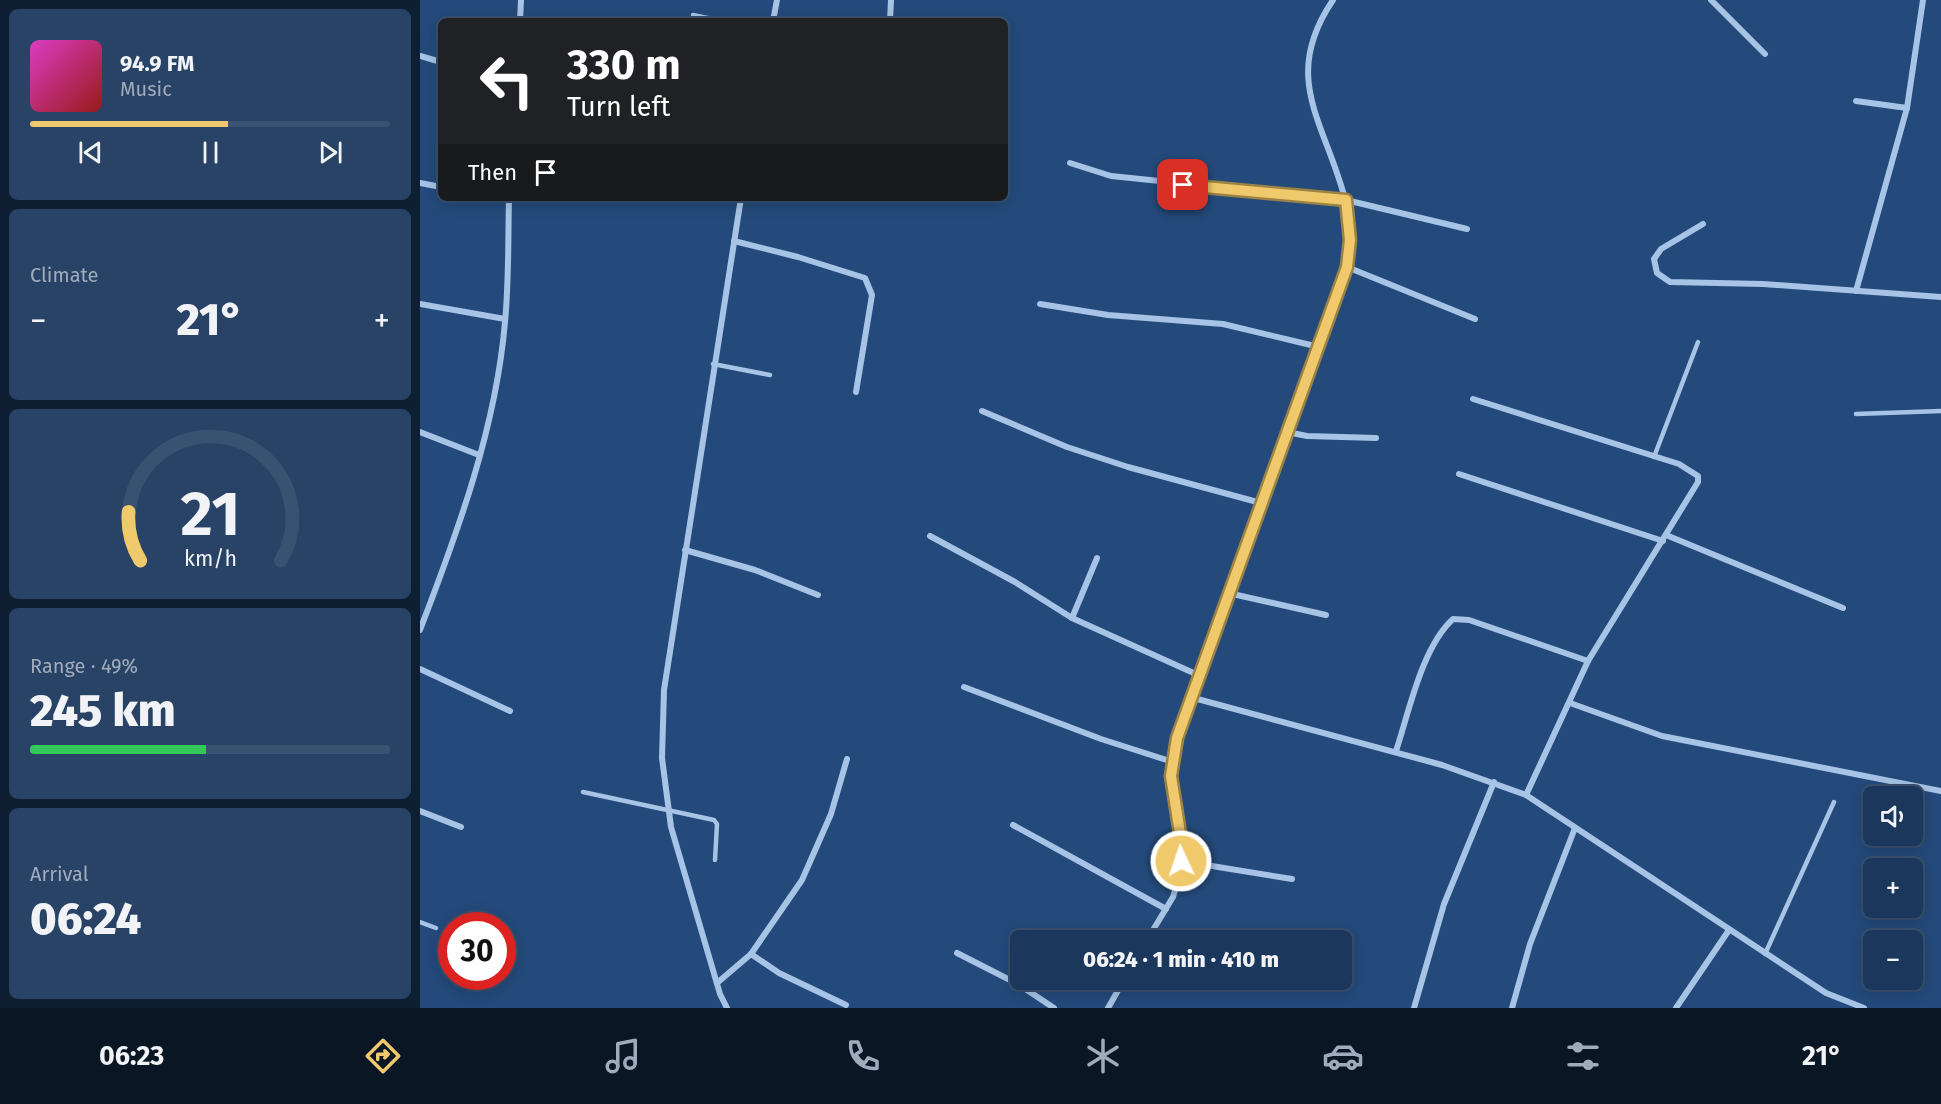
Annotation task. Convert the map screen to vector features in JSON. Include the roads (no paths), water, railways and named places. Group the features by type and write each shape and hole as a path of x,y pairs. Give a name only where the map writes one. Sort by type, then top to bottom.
{"street":[{"path":"520,18 521,0"},
{"path":"774,18 777,0"},
{"path":"890,18 891,0"},
{"path":"1154,930 1177,885 1181,861 1182,846 1171,776 1177,738 1197,675 1347,267 1350,240 1346,200 1309,93 1306,60 1323,14 1333,0"},
{"path":"1711,0 1766,54"},
{"path":"1856,291 1907,108 1923,0"},
{"path":"420,56 438,61"},
{"path":"1856,101 1907,108"},
{"path":"1070,163 1111,176 1346,200 1467,229"},
{"path":"420,183 438,186"},
{"path":"420,630 460,526 488,424 505,319 509,201"},
{"path":"727,1008 717,982 671,827 662,758 664,690 713,364 741,201"},
{"path":"1703,224 1661,249 1654,259 1657,273 1670,282 1763,284 1941,297"},
{"path":"734,241 798,257 865,278 872,294 856,392"},
{"path":"1347,267 1475,319"},
{"path":"420,304 505,319"},
{"path":"1040,304 1108,315 1223,324 1319,347"},
{"path":"1473,399 1690,468 1698,476 1698,482 1665,538 1588,661 1526,795"},
{"path":"982,411 1077,450 1261,503"},
{"path":"1287,432 1307,436 1376,438"},
{"path":"420,434 479,455"},
{"path":"1459,474 1665,538 1843,608"},
{"path":"930,536 1015,582 1072,618 1197,675"},
{"path":"685,550 755,570 818,595"},
{"path":"1072,618 1097,558"},
{"path":"1228,592 1326,615"},
{"path":"1396,752 1428,657 1443,629 1453,619 1469,620 1588,661"},
{"path":"420,669 510,711"},
{"path":"964,687 1101,739 1173,762"},
{"path":"1190,697 1396,752 1494,782 1526,795 1826,993 1864,1008"},
{"path":"1569,703 1662,736 1941,791"},
{"path":"717,982 751,954 802,880 831,814 847,759"},
{"path":"1414,1008 1444,904 1494,782"},
{"path":"420,811 461,827"},
{"path":"1013,825 1166,909"},
{"path":"1512,1008 1530,944 1575,828"},
{"path":"1181,861 1292,879"},
{"path":"1676,1008 1729,930"},
{"path":"957,953 1018,984 1054,1008"},
{"path":"751,954 779,973 846,1005"},
{"path":"1108,1008 1119,990"}],"lane":[{"path":"693,15 708,18"},
{"path":"1654,457 1698,342"},
{"path":"713,364 770,375"},
{"path":"1856,414 1941,411"},
{"path":"583,792 714,820 717,824 715,860"},
{"path":"1765,954 1834,802"},
{"path":"420,922 436,928"}]}
